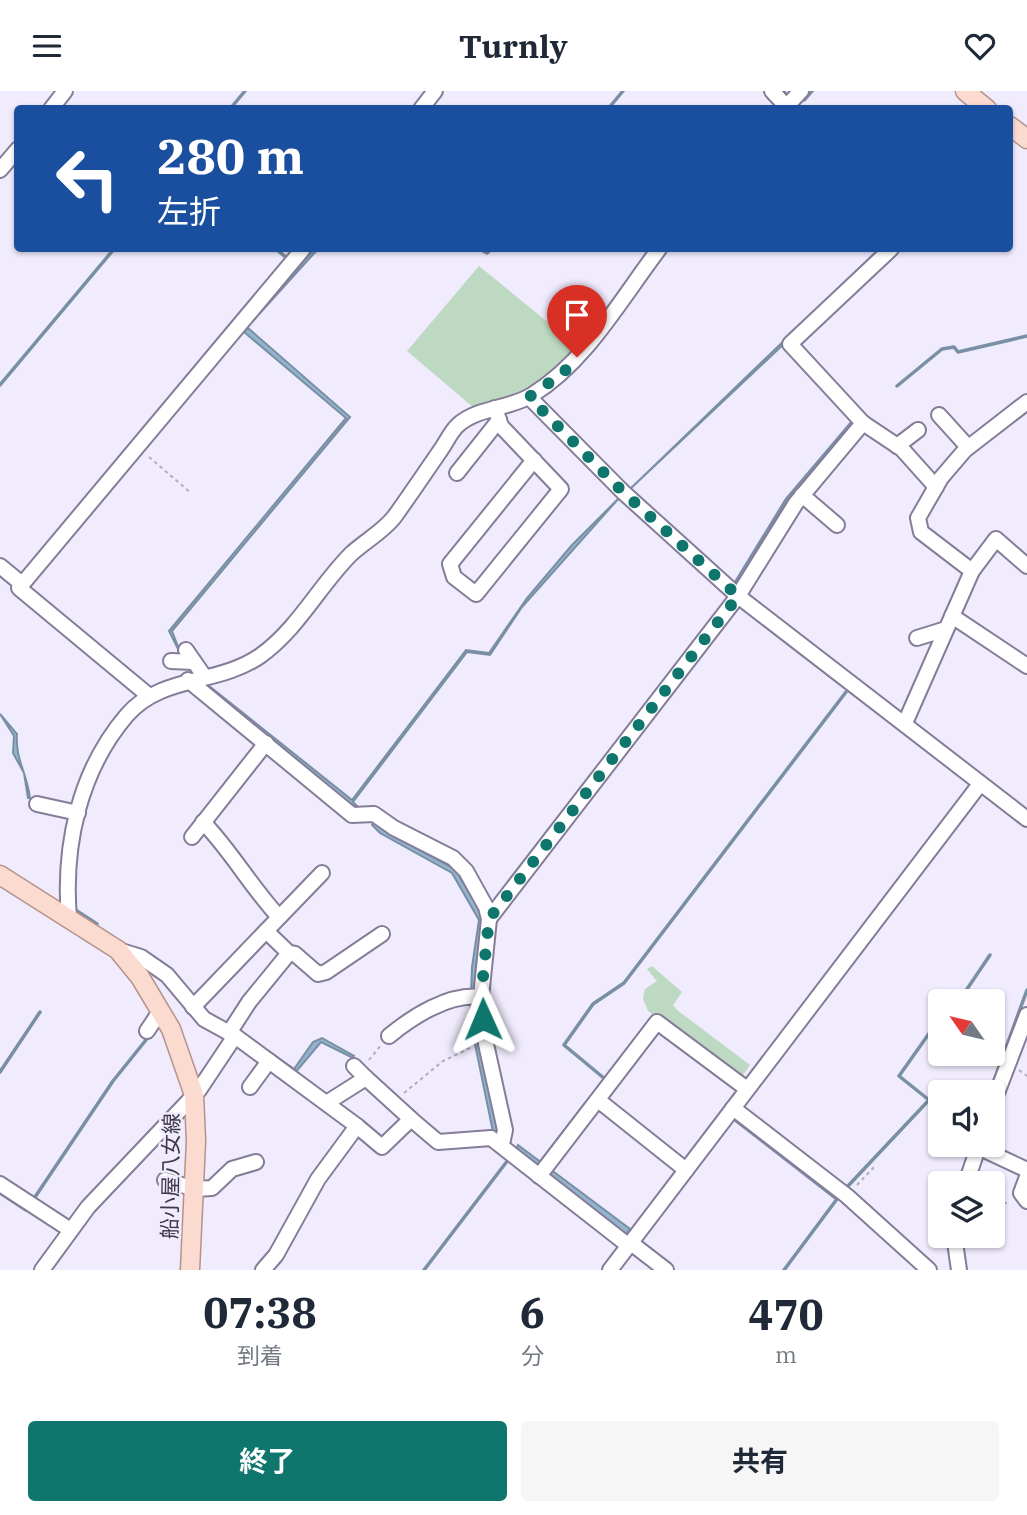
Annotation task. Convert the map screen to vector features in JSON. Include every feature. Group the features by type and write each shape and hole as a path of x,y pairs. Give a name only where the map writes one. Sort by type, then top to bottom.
{"main road":[{"path":"965,91 982,105"},
{"path":"1013,128 1027,139"},
{"name":"船小屋八女線","path":"3,881 69,918 118,950 161,1010 194,1095 195,1189 190,1270"}],"street":[{"path":"54,105 65,91"},
{"path":"424,105 435,91"},
{"path":"772,91 783,105"},
{"path":"787,105 801,91"},
{"path":"0,170 14,154"},
{"path":"148,695 19,588 300,252"},
{"path":"69,918 67,890 78,810 93,766 128,714 148,695 188,680 237,669 261,655 304,614 328,579 352,553 392,520 459,424 497,414 529,397 563,373 657,252"},
{"path":"888,252 790,344 863,423 897,446 936,487"},
{"path":"529,397 623,492 738,596 1027,819"},
{"path":"972,571 921,532 918,518 936,487 968,447 1027,402"},
{"path":"497,414 561,489 476,594 454,577 450,564 534,460"},
{"path":"457,473 497,414"},
{"path":"939,415 968,447"},
{"path":"489,919 738,596 802,495 863,423"},
{"path":"897,446 918,430"},
{"path":"802,495 837,524"},
{"path":"905,723 972,571 996,539 1027,566"},
{"path":"0,566 22,584"},
{"path":"917,638 949,623"},
{"path":"949,623 1027,666"},
{"path":"171,661 190,656 204,676"},
{"path":"188,680 352,815 374,814 394,828 453,858 466,871 489,919 481,997 485,1042 505,1130 502,1144"},
{"path":"192,837 266,743"},
{"path":"610,1270 980,784"},
{"path":"38,800 78,810"},
{"path":"203,823 228,848 236,866 279,917"},
{"path":"192,1007 322,873"},
{"path":"265,931 318,974 326,972 382,934"},
{"path":"118,950 141,957 167,975 204,1019 232,1035 328,1103 382,1147 411,1119"},
{"path":"41,1270 69,1229 194,1095 232,1035 248,1002 289,953"},
{"path":"388,1037 405,1022 413,1021 440,1003 469,995 481,997"},
{"path":"147,1031 161,1010"},
{"path":"1002,1080 1027,1015"},
{"path":"539,1176 657,1022 747,1089"},
{"path":"250,1087 269,1061"},
{"path":"328,1103 360,1072 438,1142 491,1138 502,1144 539,1176 666,1270"},
{"path":"598,1100 686,1170"},
{"path":"733,1108 847,1196 929,1270"},
{"path":"263,1270 276,1255 318,1179 357,1126"},
{"path":"1001,1157 1027,1170"},
{"path":"165,1180 195,1189 212,1188 232,1168 256,1161"},
{"path":"1024,1197 1027,1177"},
{"path":"0,1184 69,1229"},
{"path":"956,1248 960,1270"}],"path":[{"path":"138,446 191,493"},
{"path":"360,1072 388,1037"},
{"path":"394,1104 413,1084 443,1061 485,1042"},
{"path":"847,1196 876,1165"},
{"path":"1005,1206 1024,1197"}],"green space":[{"path":"479,266 577,346 572,355 534,390 474,408 407,351"},
{"path":"652,966 682,992 673,1005 677,1010 750,1065 741,1078 648,1011 643,999 645,989 657,981 647,969"}],"water":[{"path":"311,252 315,252 252,322"},
{"path":"876,252 880,252 877,256 628,491"},
{"path":"248,328 350,417 172,631 182,657 169,631 346,418 244,332"},
{"path":"620,497 522,607 490,655 467,652 353,802 357,806 355,809 205,688 208,685 352,800 466,650 489,653 527,598 572,545"},
{"path":"0,714 17,734 24,773 13,753 14,736"},
{"path":"375,821 393,836 455,869 483,916 476,967 475,1016 499,1130 497,1135 493,1132 470,1020 472,967 479,920 452,873 380,833 372,825"},
{"path":"322,1038 354,1056 353,1058 321,1042 295,1073 268,1054 270,1052 294,1069 313,1042"},
{"path":"518,1145 630,1229 626,1234 516,1150"}],"waterway":[{"path":"233,105 245,91"},
{"path":"611,105 623,91"},
{"path":"783,91 789,97"},
{"path":"804,100 812,91"},
{"path":"0,385 111,252"},
{"path":"280,252 288,259"},
{"path":"897,386 942,349 954,347 958,352 1027,336"},
{"path":"734,585 786,500 853,421"},
{"path":"605,1079 564,1045 593,1004 624,983 846,692"},
{"path":"77,911 97,924"},
{"path":"967,989 990,955"},
{"path":"994,1080 1027,990"},
{"path":"0,1072 40,1012"},
{"path":"33,1200 113,1081 150,1035"},
{"path":"847,1187 929,1100 899,1076 928,1035"},
{"path":"539,1164 585,1104"},
{"path":"734,1119 837,1199 784,1270"},
{"path":"424,1270 508,1160"},
{"path":"0,1193 26,1210 29,1207"}],"route":[{"path":"483,1019 481,997 489,919 738,596 623,492 529,397 563,373 577,357"}]}
